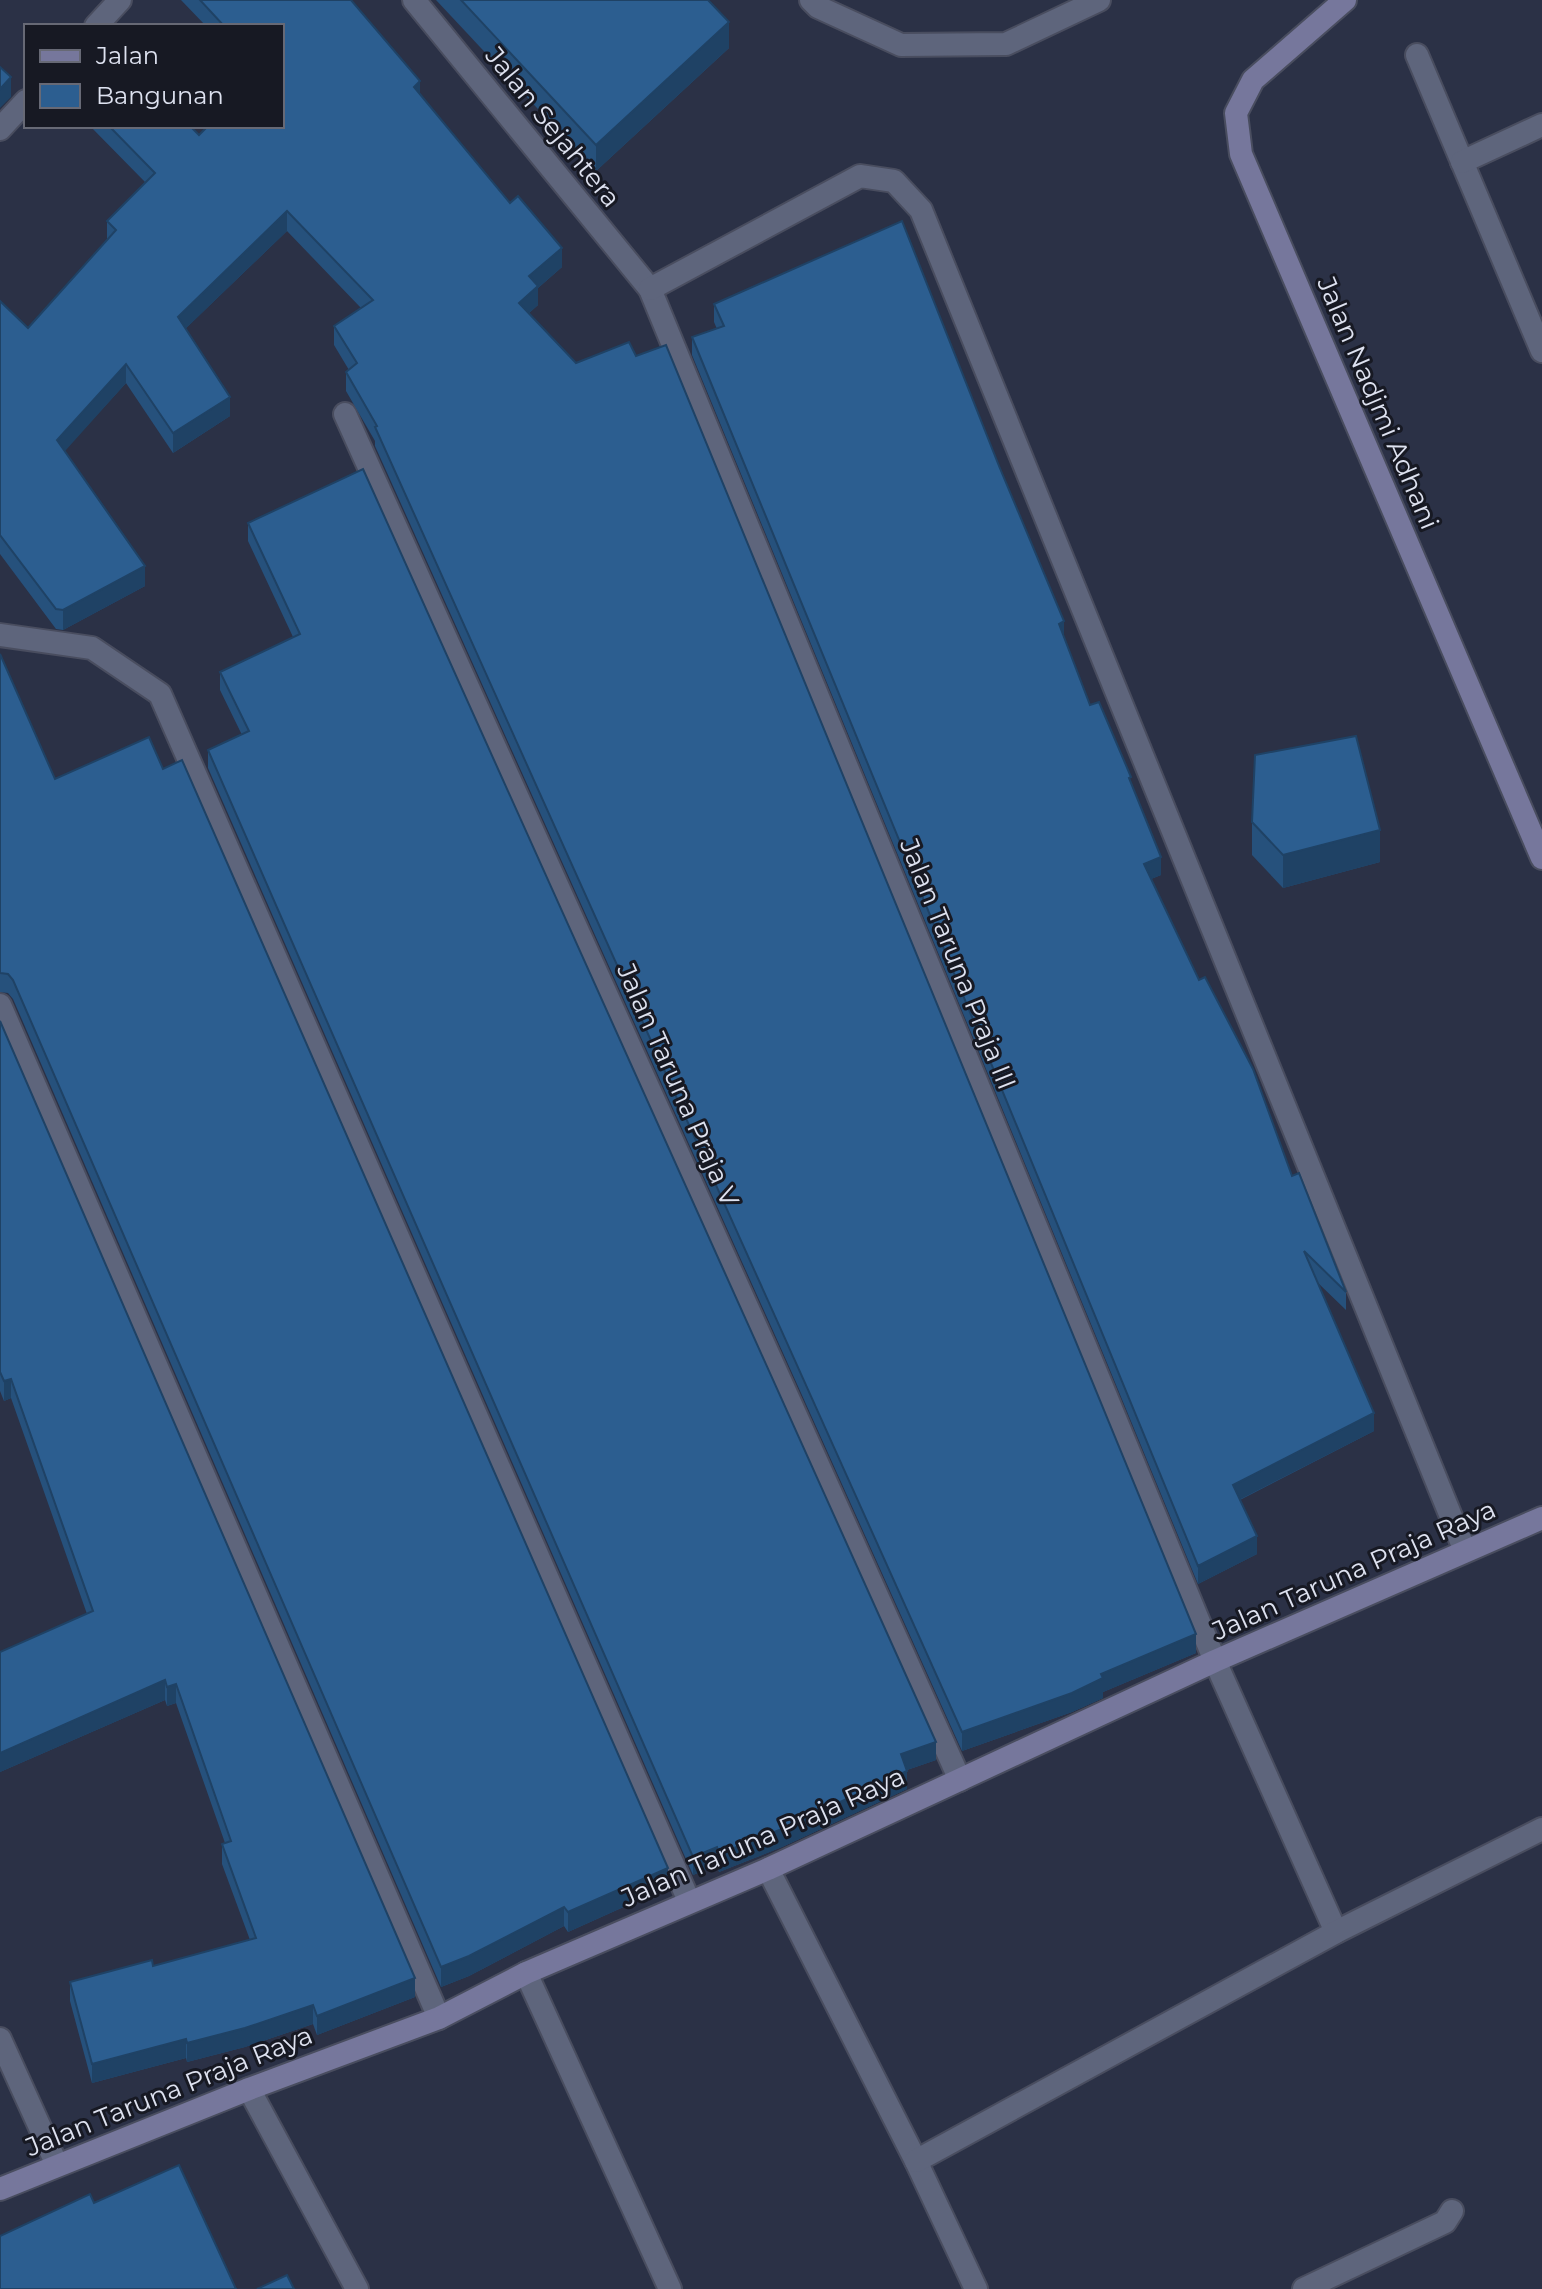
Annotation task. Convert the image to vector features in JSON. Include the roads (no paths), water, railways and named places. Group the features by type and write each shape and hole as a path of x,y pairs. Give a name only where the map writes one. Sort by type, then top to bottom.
{"main road":[{"name":"Jalan Nadjmi Adhani","path":"1345,0 1253,80 1236,113 1241,154 1542,858"},
{"name":"Jalan Taruna Praja Raya","path":"0,2189 249,2089 439,2018 526,1973 768,1869 1215,1661 1542,1518"}],"street":[{"path":"98,24 120,0"},
{"name":"Jalan Sejahtera","path":"414,0 650,289"},
{"path":"811,0 818,7 901,45 916,45 1006,44 1099,0"},
{"path":"1417,55 1542,351"},
{"path":"0,129 24,103"},
{"path":"1462,162 1542,125"},
{"path":"650,289 860,176 894,181 921,210 1465,1551"},
{"name":"Jalan Taruna Praja III","path":"650,289 1215,1661 1336,1932"},
{"name":"Jalan Taruna Praja V","path":"345,414 960,1780"},
{"path":"0,635 92,648 160,694 689,1901"},
{"path":"0,1005 439,2018"},
{"path":"916,2161 1336,1932 1542,1829"},
{"path":"768,1869 916,2161 976,2289"},
{"path":"526,1973 670,2289"},
{"path":"0,2039 57,2165"},
{"path":"249,2089 357,2289"},
{"path":"1304,2289 1445,2222 1452,2211"}]}
